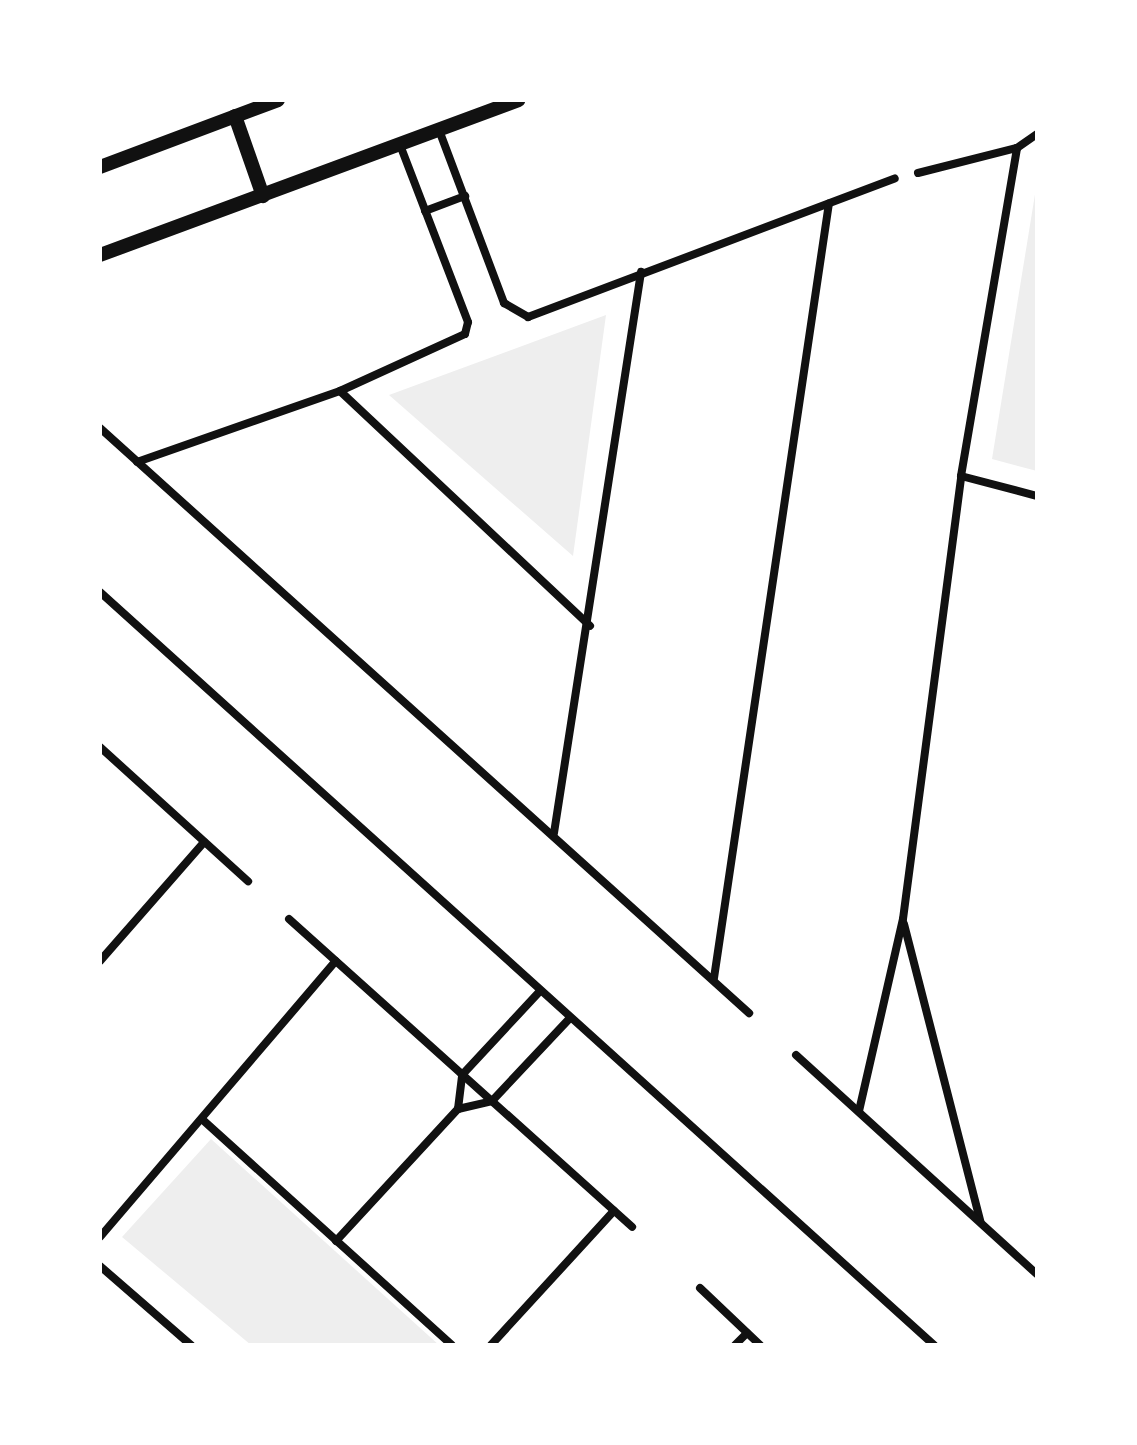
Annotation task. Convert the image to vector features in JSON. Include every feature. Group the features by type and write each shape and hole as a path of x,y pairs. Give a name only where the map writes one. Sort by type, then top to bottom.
{"street":[{"path":"100,167 278,100"},
{"path":"100,255 518,100"},
{"path":"235,116 263,196"},
{"path":"439,130 504,303 528,317 895,178"},
{"path":"918,173 1017,148 1037,134"},
{"path":"137,462 340,391 452,345 468,322 400,145"},
{"path":"859,1111 903,919 961,476 1017,148"},
{"path":"425,211 465,196"},
{"path":"714,978 829,203"},
{"path":"554,833 590,626 641,272"},
{"path":"340,391 590,626"},
{"path":"100,428 554,833 749,1013"},
{"path":"961,476 1037,496"},
{"path":"100,592 934,1345"},
{"path":"100,747 248,881"},
{"path":"100,961 204,842"},
{"path":"289,919 632,1227"},
{"path":"903,919 981,1223"},
{"path":"100,1237 204,1121 336,961"},
{"path":"458,1109 462,1075 540,991"},
{"path":"336,1241 458,1109 492,1101 570,1018"},
{"path":"796,1055 1037,1274"},
{"path":"204,1121 452,1345"},
{"path":"491,1345 614,1211"},
{"path":"100,1266 191,1345"},
{"path":"700,1288 760,1345"},
{"path":"735,1345 747,1333"}],"shaded area":[{"path":"1037,182 1037,471 992,459"},
{"path":"606,315 573,556 389,395"},
{"path":"211,1139 439,1345 251,1345 122,1237"}]}
